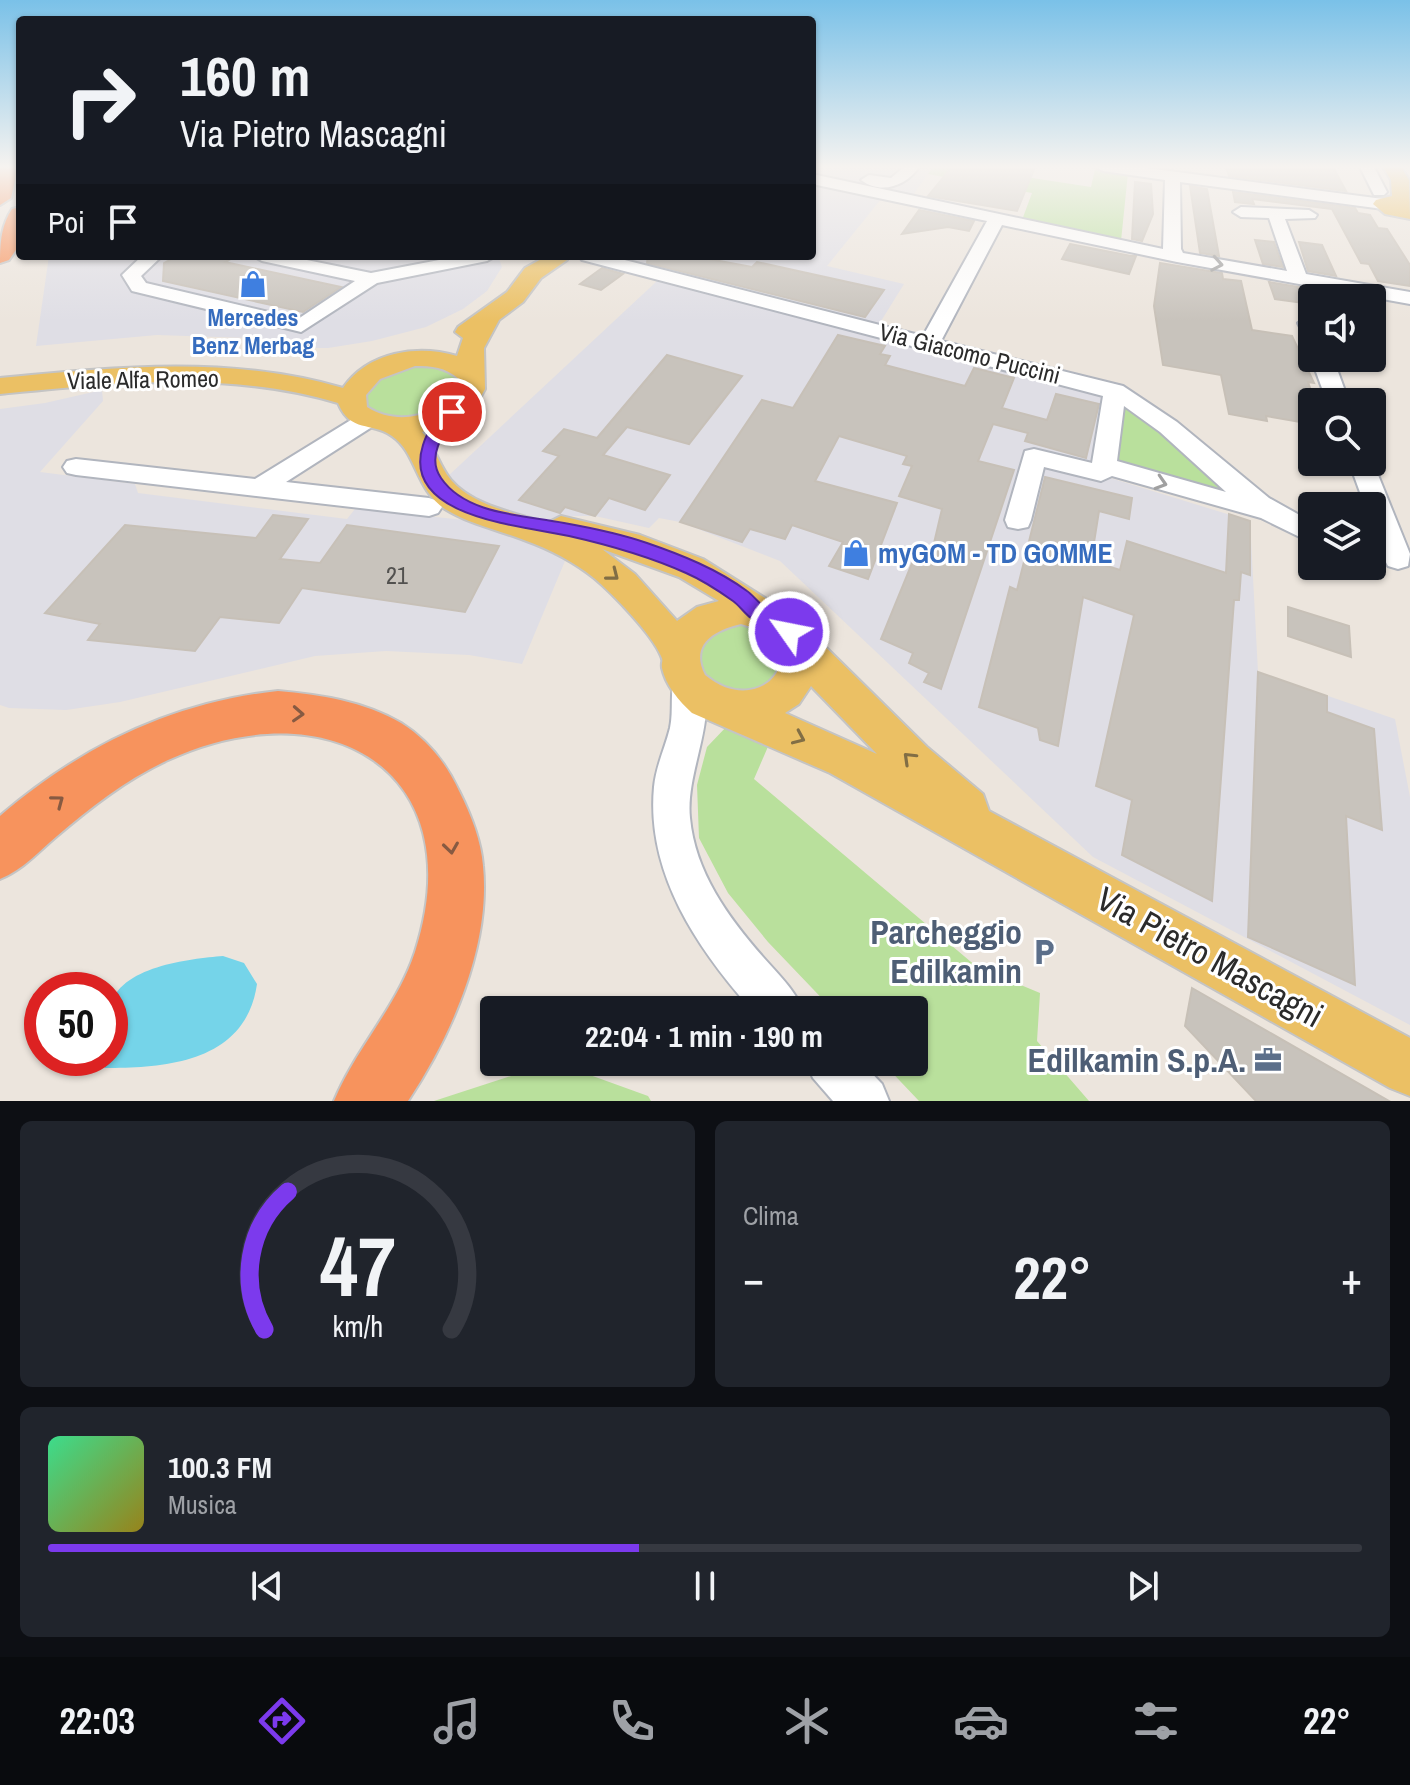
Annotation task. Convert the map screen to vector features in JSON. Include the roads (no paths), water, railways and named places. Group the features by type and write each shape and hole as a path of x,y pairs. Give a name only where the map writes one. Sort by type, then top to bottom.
{"highway":[{"path":"0,255 16,226"},
{"path":"0,852 75,788 127,757 183,732 237,717 283,713 321,715 362,727 397,747 424,776 447,822 455,880 449,934 430,996 407,1042 368,1101"}],"main road":[{"path":"417,359 487,320 524,289 528,263 548,260"},
{"path":"427,458 435,433 471,393 470,353 487,320"},
{"path":"417,359 451,361 471,375"},
{"name":"Viale Alfa Romeo","path":"286,382 378,370 417,359"},
{"path":"359,409 360,383 378,370"},
{"name":"Viale Alfa Romeo","path":"0,386 143,375 286,382 323,389 398,426"},
{"path":"398,426 427,422 452,412"},
{"path":"398,426 417,439 427,458 431,477 447,494 472,509 493,517 548,536 589,555 635,593 684,667 698,695 727,707 749,708 769,703 785,693 796,679 800,663 797,646 789,632 758,613 741,596 696,569 642,548 568,530 493,517"},
{"path":"684,667 694,626 707,617 732,611 758,613"},
{"name":"Via Pietro Mascagni","path":"797,646 912,761 1009,846"},
{"name":"Via Pietro Mascagni","path":"727,707 845,759 1410,1068"}],"street":[{"path":"1173,218 1172,249 1177,257"},
{"path":"1277,218 1299,279"},
{"path":"930,343 997,219 1177,257 1410,298"},
{"path":"148,260 131,275 139,287 301,326 371,279 466,260"},
{"path":"281,260 371,279"},
{"name":"Via Giacomo Puccini","path":"599,260 1115,391 1144,408 1266,511 1298,526"},
{"path":"1018,520 1034,457 1101,473 1115,391"},
{"path":"259,488 359,409"},
{"path":"1104,465 1248,509 1266,511"},
{"path":"76,467 429,507"},
{"path":"1366,476 1393,558"},
{"path":"684,667 692,709 670,797 675,850 696,902 746,972 768,996"},
{"path":"686,740 710,714 727,707"},
{"path":"845,759 879,793"},
{"path":"842,1076 865,1101"}],"water":[{"path":"223,956 244,963 257,984 250,1010 238,1030 201,1055 178,1062 128,1068 128,982 157,967"}],"place":[{"name":"Mercedes Benz Merbag","path":"253,284"},
{"name":"myGOM - TD GOMME","path":"856,553"},
{"name":"Parcheggio Edilkamin","path":"1044,952"},
{"name":"Edilkamin S.p.A.","path":"1268,1060"}]}
